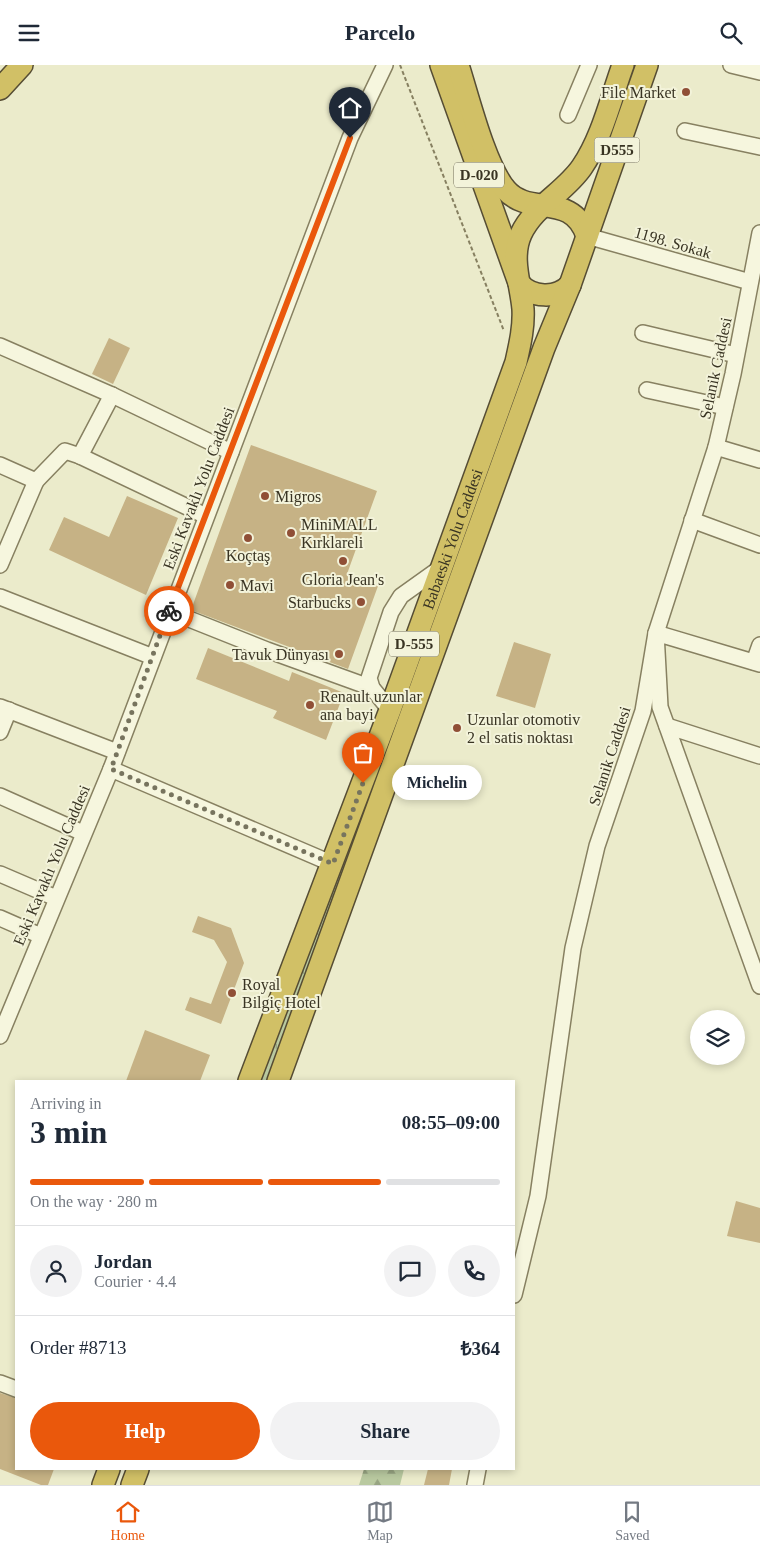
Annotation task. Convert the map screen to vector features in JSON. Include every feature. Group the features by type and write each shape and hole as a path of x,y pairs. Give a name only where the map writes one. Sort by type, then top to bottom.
{"highway":[{"path":"0,76 9,65"},
{"path":"0,89 22,65"},
{"name":"D-020","path":"442,65 519,283"},
{"name":"D-020","path":"458,65 487,154 499,180 512,195 545,205"},
{"name":"Babaeski Yolu Caddesi","path":"249,1080 333,864 516,362 523,326 516,257 521,234 545,205 573,178 589,155 623,65"},
{"name":"Babaeski Yolu Caddesi","path":"278,1080 535,373 570,285 648,65"},
{"path":"545,205 562,208 570,212 581,223 587,236"},
{"path":"519,283 530,293 546,295 560,293 570,285"},
{"path":"103,1485 110,1470"},
{"path":"132,1485 138,1470"}],"street":[{"name":"Eski Kavaklı Yolu Caddesi","path":"0,1036 6,1002 41,936 111,769 169,611 350,138 385,65"},
{"path":"568,115 589,65"},
{"path":"731,65 760,72"},
{"path":"685,131 760,147"},
{"name":"Selanik Caddesi","path":"515,1291 538,1196 573,948 597,846 643,711 656,633 716,447 736,355 754,299 750,282 760,233"},
{"name":"1198. Sokak","path":"587,236 750,282"},
{"path":"643,333 736,355"},
{"path":"0,346 112,395 230,452"},
{"path":"646,390 725,407"},
{"path":"80,456 112,395"},
{"path":"716,447 760,458"},
{"path":"0,565 36,481 65,451 80,456 206,517"},
{"path":"0,465 36,481"},
{"path":"692,520 760,545"},
{"path":"390,710 372,688 368,678 391,613 401,596 443,566"},
{"path":"0,597 153,657"},
{"path":"169,611 267,650 372,688"},
{"path":"760,645 757,663 656,633 660,707 760,986"},
{"path":"0,732 5,708 117,752"},
{"path":"666,726 760,756"},
{"path":"111,769 333,864"},
{"path":"0,796 83,833"},
{"path":"0,874 56,898"},
{"path":"0,918 41,936"},
{"path":"0,1383 15,1389"},
{"path":"475,1485 478,1470"}],"path":[{"path":"400,65 507,338"}],"green space":[{"path":"514,384 518,389 268,1080 260,1080 316,936"},
{"path":"364,1470 404,1470 400,1485 359,1485"}],"building":[{"path":"109,338 130,348 113,384 92,374"},
{"name":"MiniMALL Kırklareli","path":"251,445 377,491 347,574 378,586 348,669 191,610"},
{"path":"127,496 178,518 146,595 49,550 64,517 109,537"},
{"path":"514,642 551,654 535,708 496,696"},
{"path":"208,648 289,681 292,672 344,693 326,740 273,718 277,711 196,679"},
{"path":"198,916 231,928 244,963 221,1024 185,1010 190,997 211,1004 227,962 214,940 192,932"},
{"path":"145,1030 210,1055 200,1080 126,1080"},
{"path":"736,1201 760,1208 760,1243 727,1236"},
{"path":"0,1393 15,1398 15,1470 54,1470 48,1485 41,1485 0,1469"},
{"path":"428,1470 452,1470 449,1485 424,1485"}],"way so far":[{"path":"169,611 111,769 333,864 363,783"}],"place":[{"name":"File Market","path":"686,92"},
{"name":"Migros","path":"265,496"},
{"name":"MiniMALL Kırklareli","path":"291,533"},
{"name":"Koçtaş","path":"248,538"},
{"name":"Gloria Jean's","path":"343,561"},
{"name":"Mavi","path":"230,585"},
{"name":"Starbucks","path":"361,602"},
{"name":"Tavuk Dünyası","path":"339,654"},
{"name":"Renault uzunlar ana bayi","path":"310,705"},
{"name":"Uzunlar otomotiv 2 el satis noktası","path":"457,728"},
{"name":"Michelin","path":"363,783"},
{"name":"Royal Bilgiç Hotel","path":"232,993"}],"route":[{"path":"169,611 350,138"}]}
